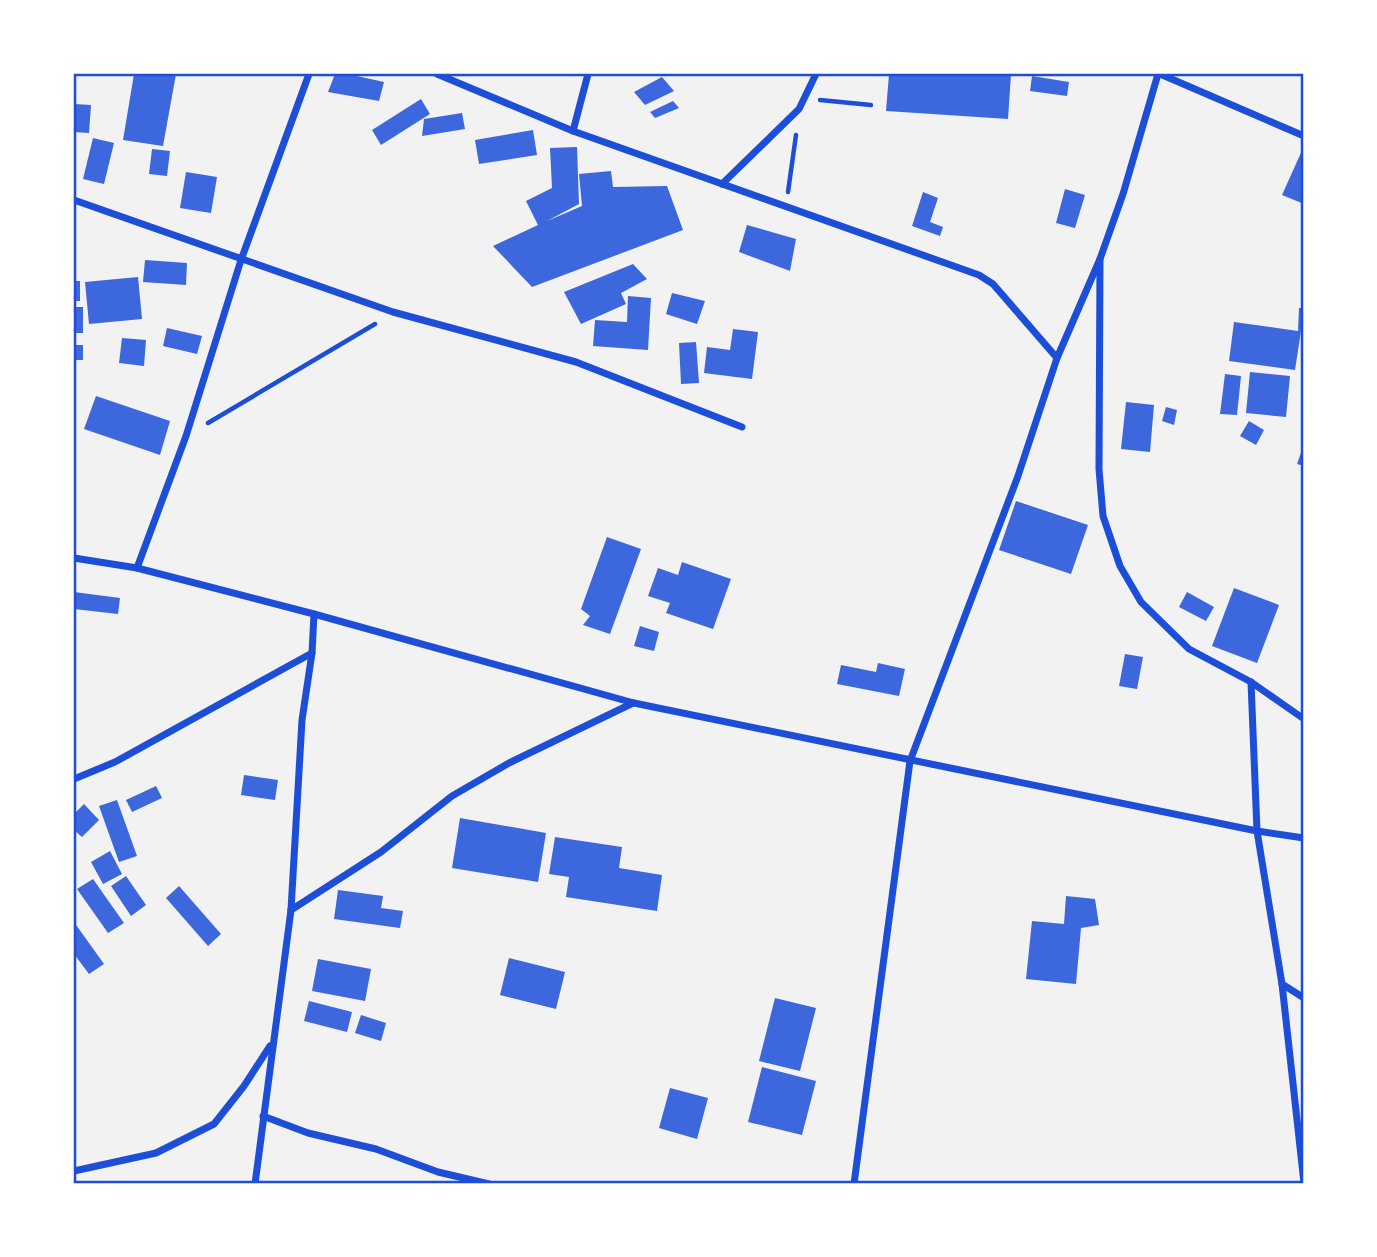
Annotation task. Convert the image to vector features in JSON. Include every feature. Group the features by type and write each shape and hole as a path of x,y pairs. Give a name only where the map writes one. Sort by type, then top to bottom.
{"street":[{"path":"137,568 186,436 241,260 310,74"},
{"path":"437,74 573,131 979,275 993,284 1058,358"},
{"path":"573,131 588,74"},
{"path":"722,184 799,109 817,74"},
{"path":"854,1184 910,761 1018,476 1058,358 1100,259 1123,194 1159,74 1304,136"},
{"path":"74,200 393,312 576,362 742,427"},
{"path":"1100,259 1099,470 1103,516 1120,565 1141,602 1189,649 1251,682 1304,719"},
{"path":"74,558 137,568 634,703 1256,831 1304,838"},
{"path":"255,1184 291,910 302,720 312,653 314,614"},
{"path":"74,779 115,762 312,653"},
{"path":"1251,682 1256,831 1282,984 1304,1183"},
{"path":"291,910 381,852 452,796 509,763 634,703"},
{"path":"1282,984 1304,998"},
{"path":"74,1171 156,1153 214,1124 244,1086 272,1042"},
{"path":"263,1116 308,1133 376,1149 438,1172 489,1184"}],"path":[{"path":"806,99 871,105"},
{"path":"786,206 799,109"},
{"path":"186,436 393,312"}],"building":[{"path":"134,74 176,74 163,146 123,140"},
{"path":"335,74 384,82 379,101 328,92"},
{"path":"889,74 1011,74 1008,119 886,111"},
{"path":"1032,76 1069,82 1067,96 1030,91"},
{"path":"662,77 674,91 645,105 634,92"},
{"path":"421,99 430,114 381,145 372,130"},
{"path":"673,101 679,108 655,118 650,112"},
{"path":"74,104 91,105 89,133 74,132"},
{"path":"462,113 465,129 422,136 424,119"},
{"path":"533,130 537,155 479,164 475,140"},
{"path":"93,138 114,143 104,184 83,179"},
{"path":"1304,146 1304,204 1282,195"},
{"path":"577,147 579,204 547,221 582,206 579,174 611,171 613,187 667,186 683,230 532,287 493,246 538,225 526,201 552,188 550,148"},
{"path":"152,149 170,151 167,176 149,174"},
{"path":"186,172 217,177 211,213 180,208"},
{"path":"1065,189 1085,195 1075,228 1056,223"},
{"path":"923,192 938,198 930,222 943,227 940,236 912,226"},
{"path":"747,225 796,239 790,271 739,252"},
{"path":"145,260 187,263 186,285 143,282"},
{"path":"633,264 647,279 621,293 626,304 581,324 564,292"},
{"path":"138,277 142,319 89,324 85,282"},
{"path":"74,281 80,281 80,301 74,301"},
{"path":"672,293 705,301 697,324 666,314"},
{"path":"628,296 651,298 648,350 593,346 595,320 627,322"},
{"path":"74,307 83,307 83,333 74,333"},
{"path":"1299,308 1304,308 1304,331 1301,331 1295,370 1229,361 1234,322 1298,331"},
{"path":"167,328 202,336 197,354 163,346"},
{"path":"733,329 758,332 752,379 704,373 707,347 730,350"},
{"path":"122,338 146,340 144,366 119,363"},
{"path":"696,342 699,383 681,384 679,343"},
{"path":"74,345 83,345 83,360 74,360"},
{"path":"1250,372 1290,376 1286,417 1246,413"},
{"path":"1225,374 1241,376 1237,415 1220,414"},
{"path":"96,396 170,421 160,455 84,429"},
{"path":"1126,402 1154,405 1150,452 1121,449"},
{"path":"1166,407 1177,410 1174,425 1162,421"},
{"path":"1249,421 1264,430 1256,445 1240,436"},
{"path":"1304,447 1304,466 1297,464"},
{"path":"1016,501 1088,525 1071,574 999,550"},
{"path":"607,537 641,549 610,634 583,625 590,616 581,609"},
{"path":"682,562 731,579 713,629 666,613 670,603 648,596 658,568 678,575"},
{"path":"1234,588 1279,605 1257,663 1212,646"},
{"path":"74,592 120,598 118,614 74,609"},
{"path":"1187,592 1214,607 1206,621 1179,607"},
{"path":"640,626 659,632 654,651 634,646"},
{"path":"1125,654 1143,657 1137,689 1119,686"},
{"path":"878,663 905,669 899,696 837,684 841,665 876,672"},
{"path":"244,775 278,780 275,800 241,795"},
{"path":"156,786 162,798 132,812 126,800"},
{"path":"117,800 137,856 119,862 99,806"},
{"path":"84,804 99,820 82,837 74,830 74,814"},
{"path":"460,818 546,833 538,882 452,868"},
{"path":"555,837 622,847 619,868 662,875 657,911 566,897 569,877 549,874"},
{"path":"110,851 122,874 103,884 91,862"},
{"path":"126,876 146,905 131,916 111,886"},
{"path":"93,879 124,923 108,933 77,889"},
{"path":"179,886 221,934 208,946 166,898"},
{"path":"338,890 383,896 381,908 403,911 400,928 334,919"},
{"path":"1066,896 1095,899 1099,925 1081,928 1076,984 1026,979 1032,921 1064,924"},
{"path":"74,922 104,964 89,974 74,954"},
{"path":"509,958 565,972 556,1009 500,995"},
{"path":"318,959 371,969 365,1001 312,991"},
{"path":"775,998 816,1008 800,1071 759,1061"},
{"path":"309,1001 352,1012 347,1032 304,1021"},
{"path":"361,1015 386,1023 381,1041 355,1033"},
{"path":"762,1067 816,1081 802,1135 748,1122"},
{"path":"670,1088 708,1098 697,1139 659,1128"}]}
